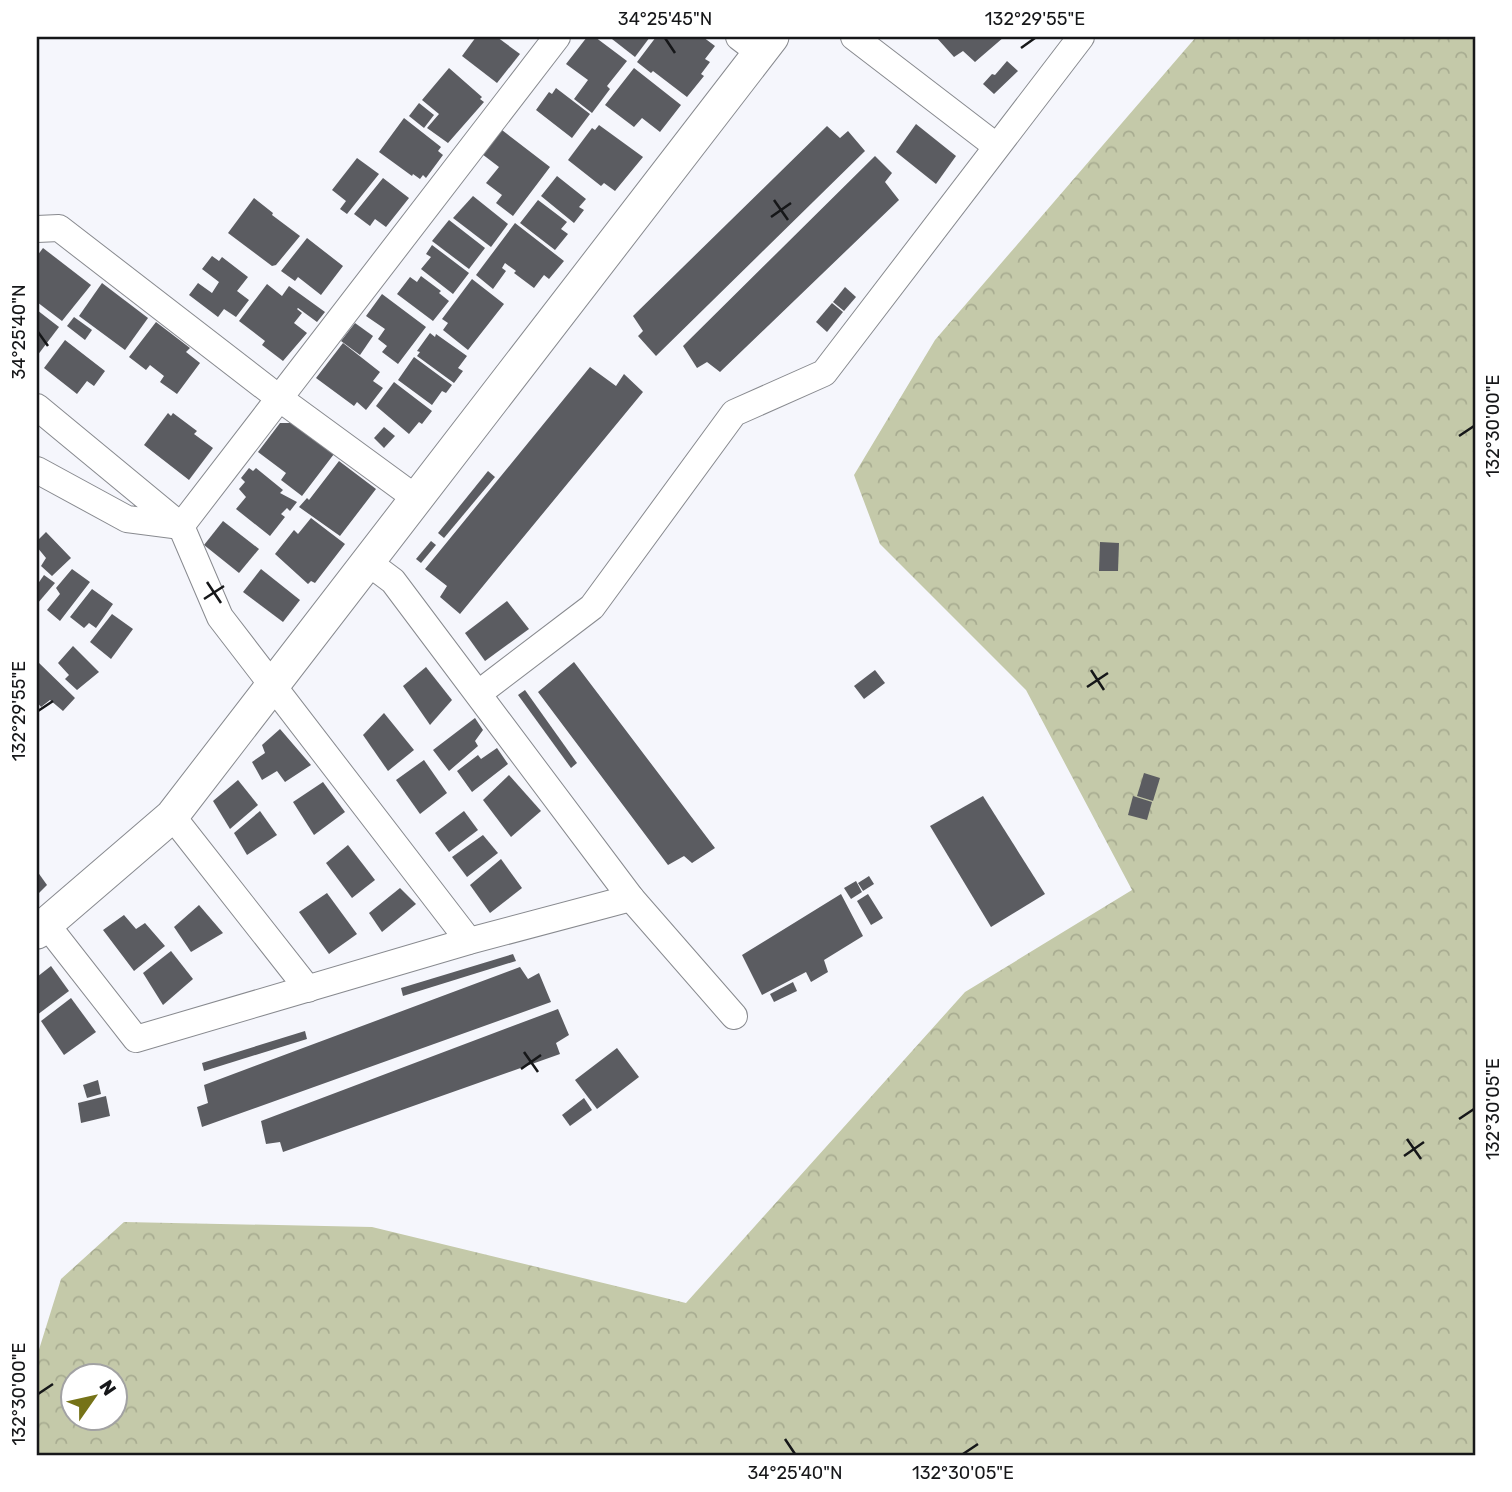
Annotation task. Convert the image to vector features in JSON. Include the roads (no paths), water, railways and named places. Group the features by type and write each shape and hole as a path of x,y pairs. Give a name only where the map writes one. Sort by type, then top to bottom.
{"street":[{"path":"181,526 557,37"},
{"path":"854,37 996,146"},
{"path":"479,693 592,607 734,413 824,373 1081,37"},
{"path":"631,898 469,941 136,1039 41,928 172,816 417,499 757,42"},
{"path":"37,229 59,228 279,398 417,499"},
{"path":"37,407 181,526 220,617 469,941"},
{"path":"37,470 127,519 181,526"},
{"path":"369,562 393,581 631,898 734,1016"},
{"path":"172,816 307,989"}]}
